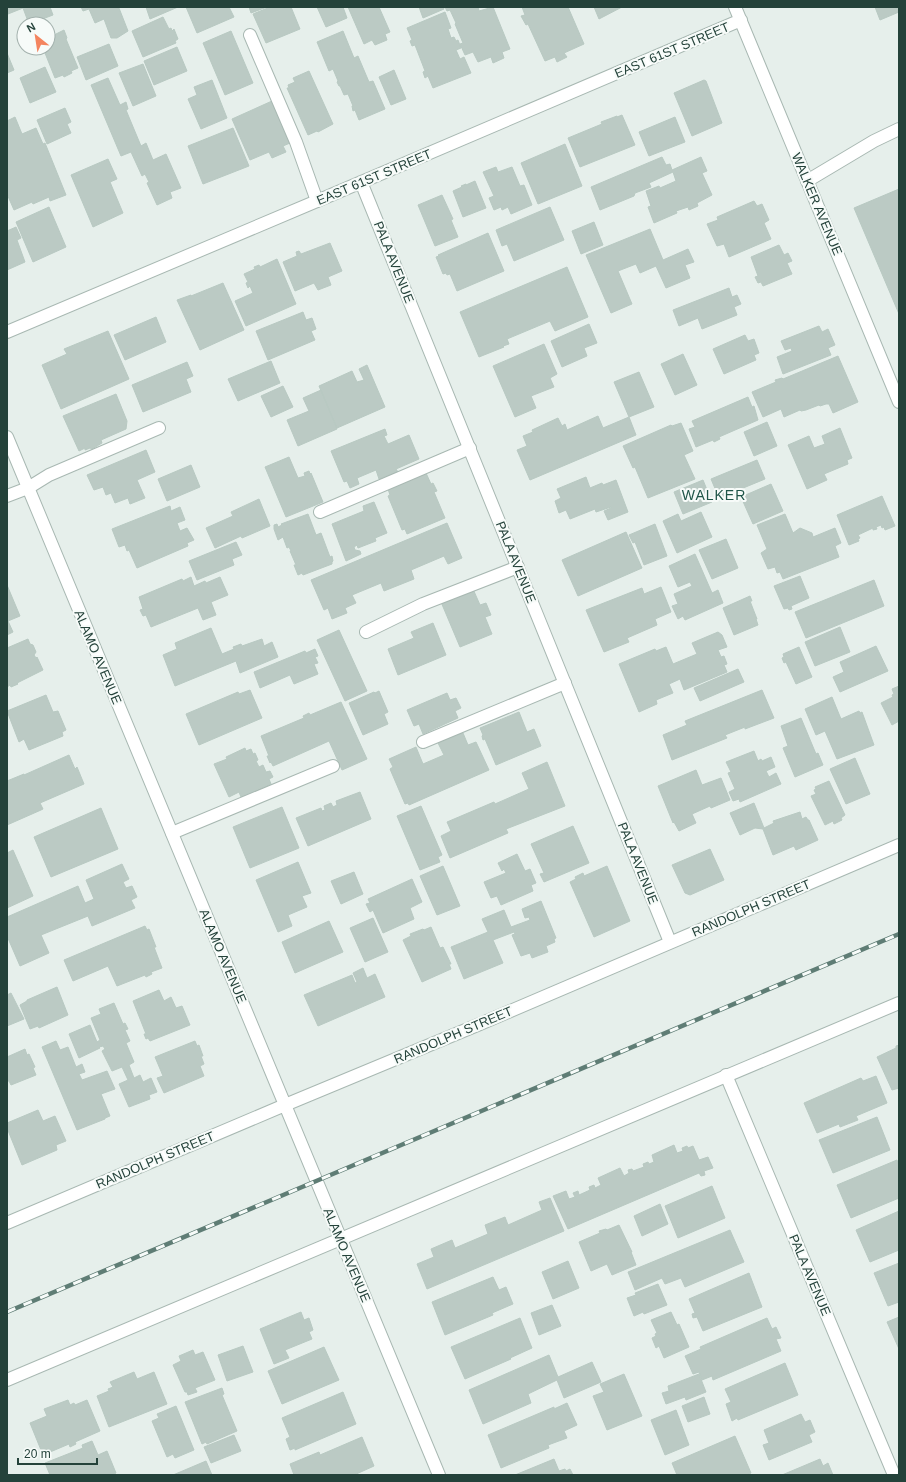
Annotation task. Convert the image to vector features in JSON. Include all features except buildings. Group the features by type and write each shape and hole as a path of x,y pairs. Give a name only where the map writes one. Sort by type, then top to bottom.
{"street":[{"name":"WALKER AVENUE","path":"735,7 899,402"},
{"name":"EAST 61ST STREET","path":"7,332 741,20"},
{"path":"250,35 296,142 317,201"},
{"path":"807,181 874,141 899,129"},
{"name":"PALA AVENUE","path":"361,182 670,942"},
{"path":"7,496 28,488 49,475 159,428"},
{"name":"ALAMO AVENUE","path":"7,437 439,1475"},
{"path":"320,512 470,448"},
{"path":"366,632 423,604 518,567"},
{"path":"423,742 565,683"},
{"path":"172,832 333,766"},
{"name":"RANDOLPH STREET","path":"7,1223 480,1024 899,845"},
{"path":"7,1380 899,1003"},
{"name":"PALA AVENUE","path":"726,1075 894,1475"}],"railway":[{"path":"7,1312 899,934"}],"district":[{"name":"WALKER","path":"714,495"}]}
